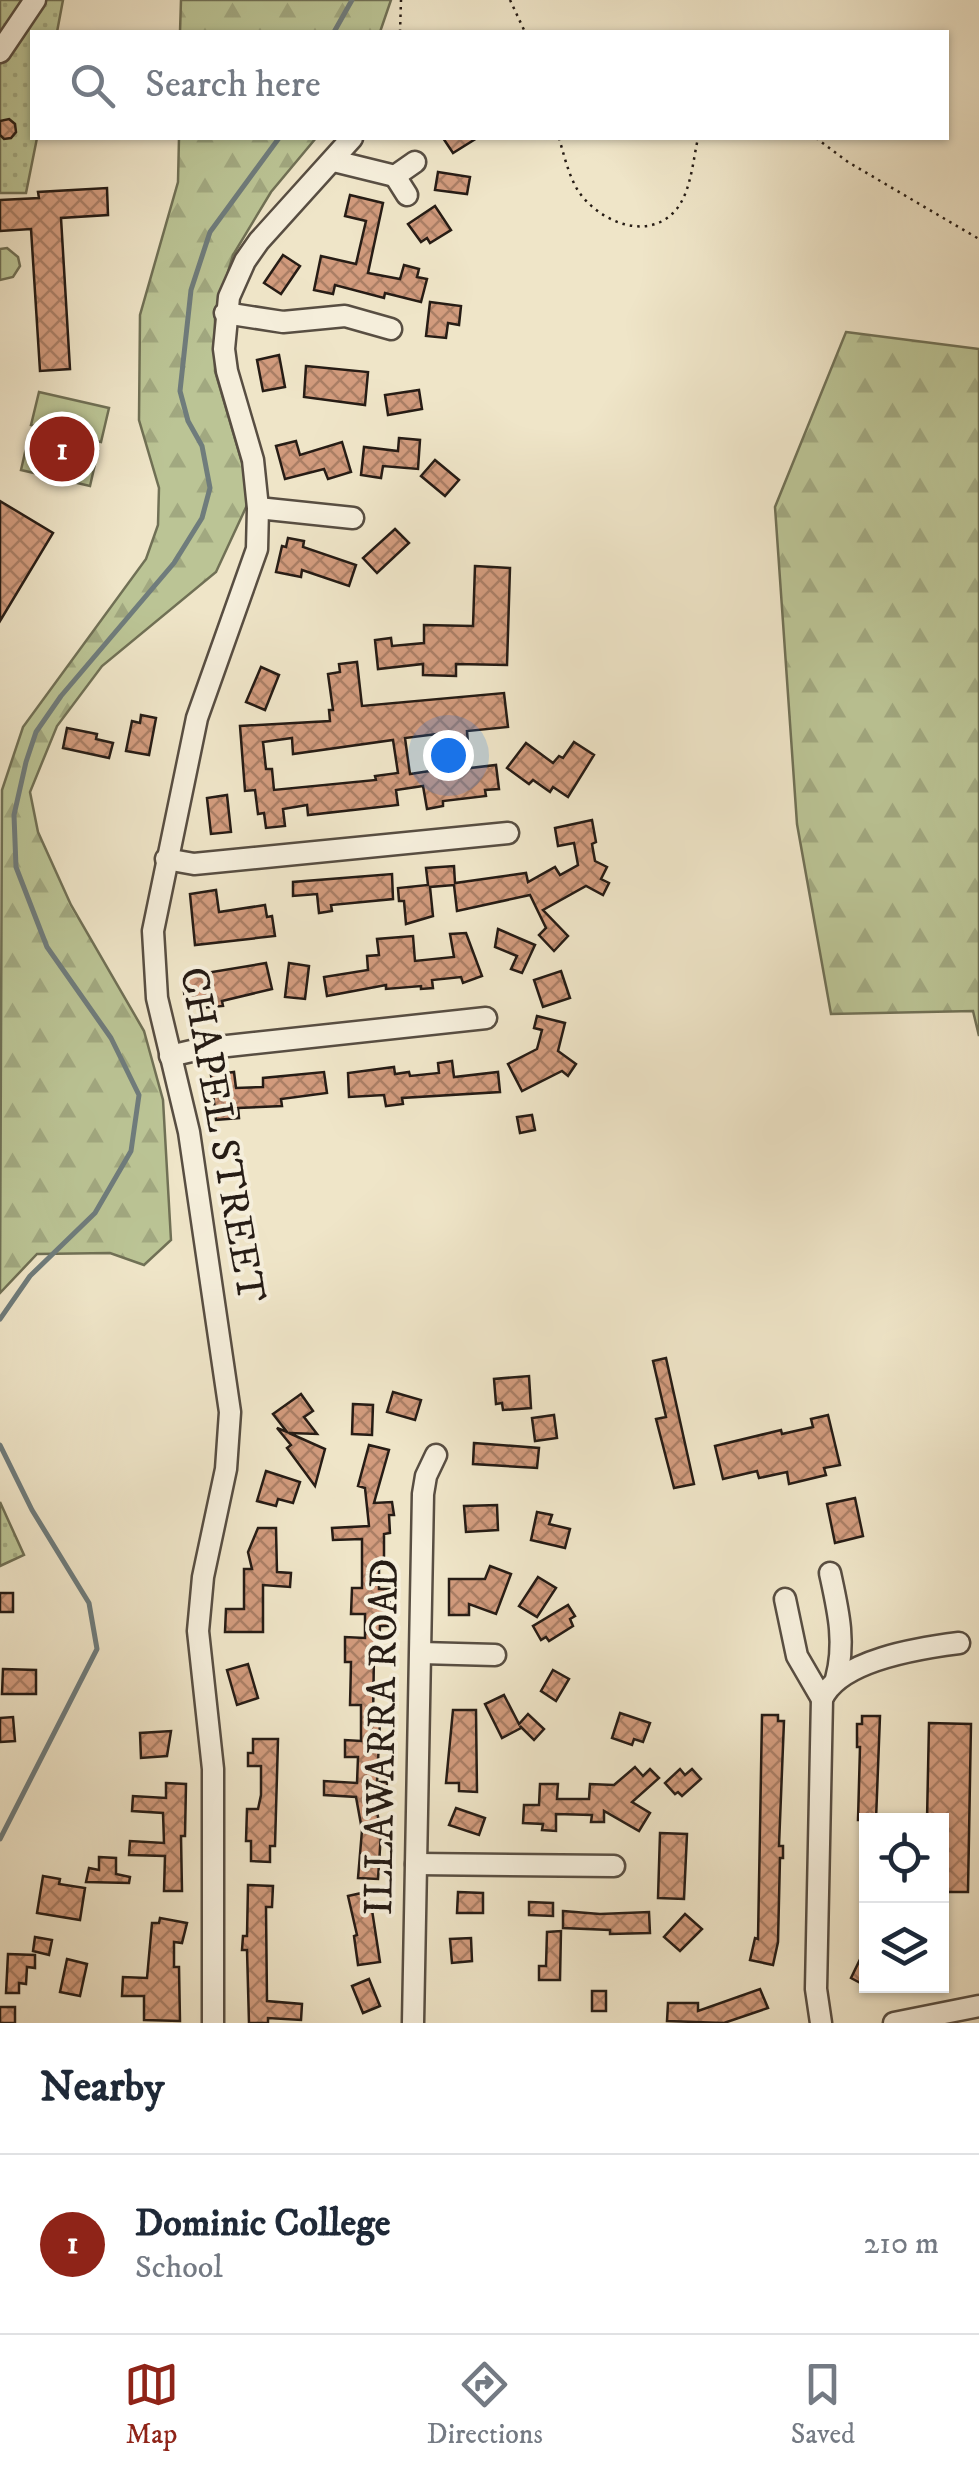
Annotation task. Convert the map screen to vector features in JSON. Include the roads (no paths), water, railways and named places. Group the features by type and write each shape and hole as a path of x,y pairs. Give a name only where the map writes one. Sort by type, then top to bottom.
{"street":[{"path":"0,52 35,0"},
{"name":"CHAPEL STREET","path":"213,2023 213,1770 198,1631 203,1577 226,1469 230,1412 189,1132 157,998 153,958 156,908 200,708 257,549 253,460 224,349 226,314 234,281 245,261 350,140"},
{"path":"334,161 395,176 407,195"},
{"path":"395,176 414,162"},
{"path":"226,314 283,322 345,316 391,329"},
{"path":"258,508 354,518"},
{"path":"166,859 194,864 508,833"},
{"path":"170,1056 200,1048 486,1018"},
{"name":"ILLAWARRA ROAD","path":"413,2023 423,1494 436,1454"},
{"path":"830,1573 842,1646 836,1679"},
{"path":"785,1599 797,1656 822,1699 816,1989 821,2023"},
{"path":"822,1699 836,1679 847,1672 959,1643"},
{"path":"421,1653 496,1655"},
{"path":"416,1864 614,1866"},
{"path":"894,2023 979,2006"}],"waterway":[{"path":"335,30 352,0"},
{"path":"0,1319 30,1276 95,1213 131,1151 139,1095 111,1038 47,947 16,867 14,815 26,762 36,732 61,696 174,563 202,518 210,488 202,446 188,421 180,391 191,290 210,232 278,140"},
{"path":"0,1445 32,1510 89,1603 97,1649 0,1839"}],"place":[{"name":"Dominic College","path":"62,449"}]}
